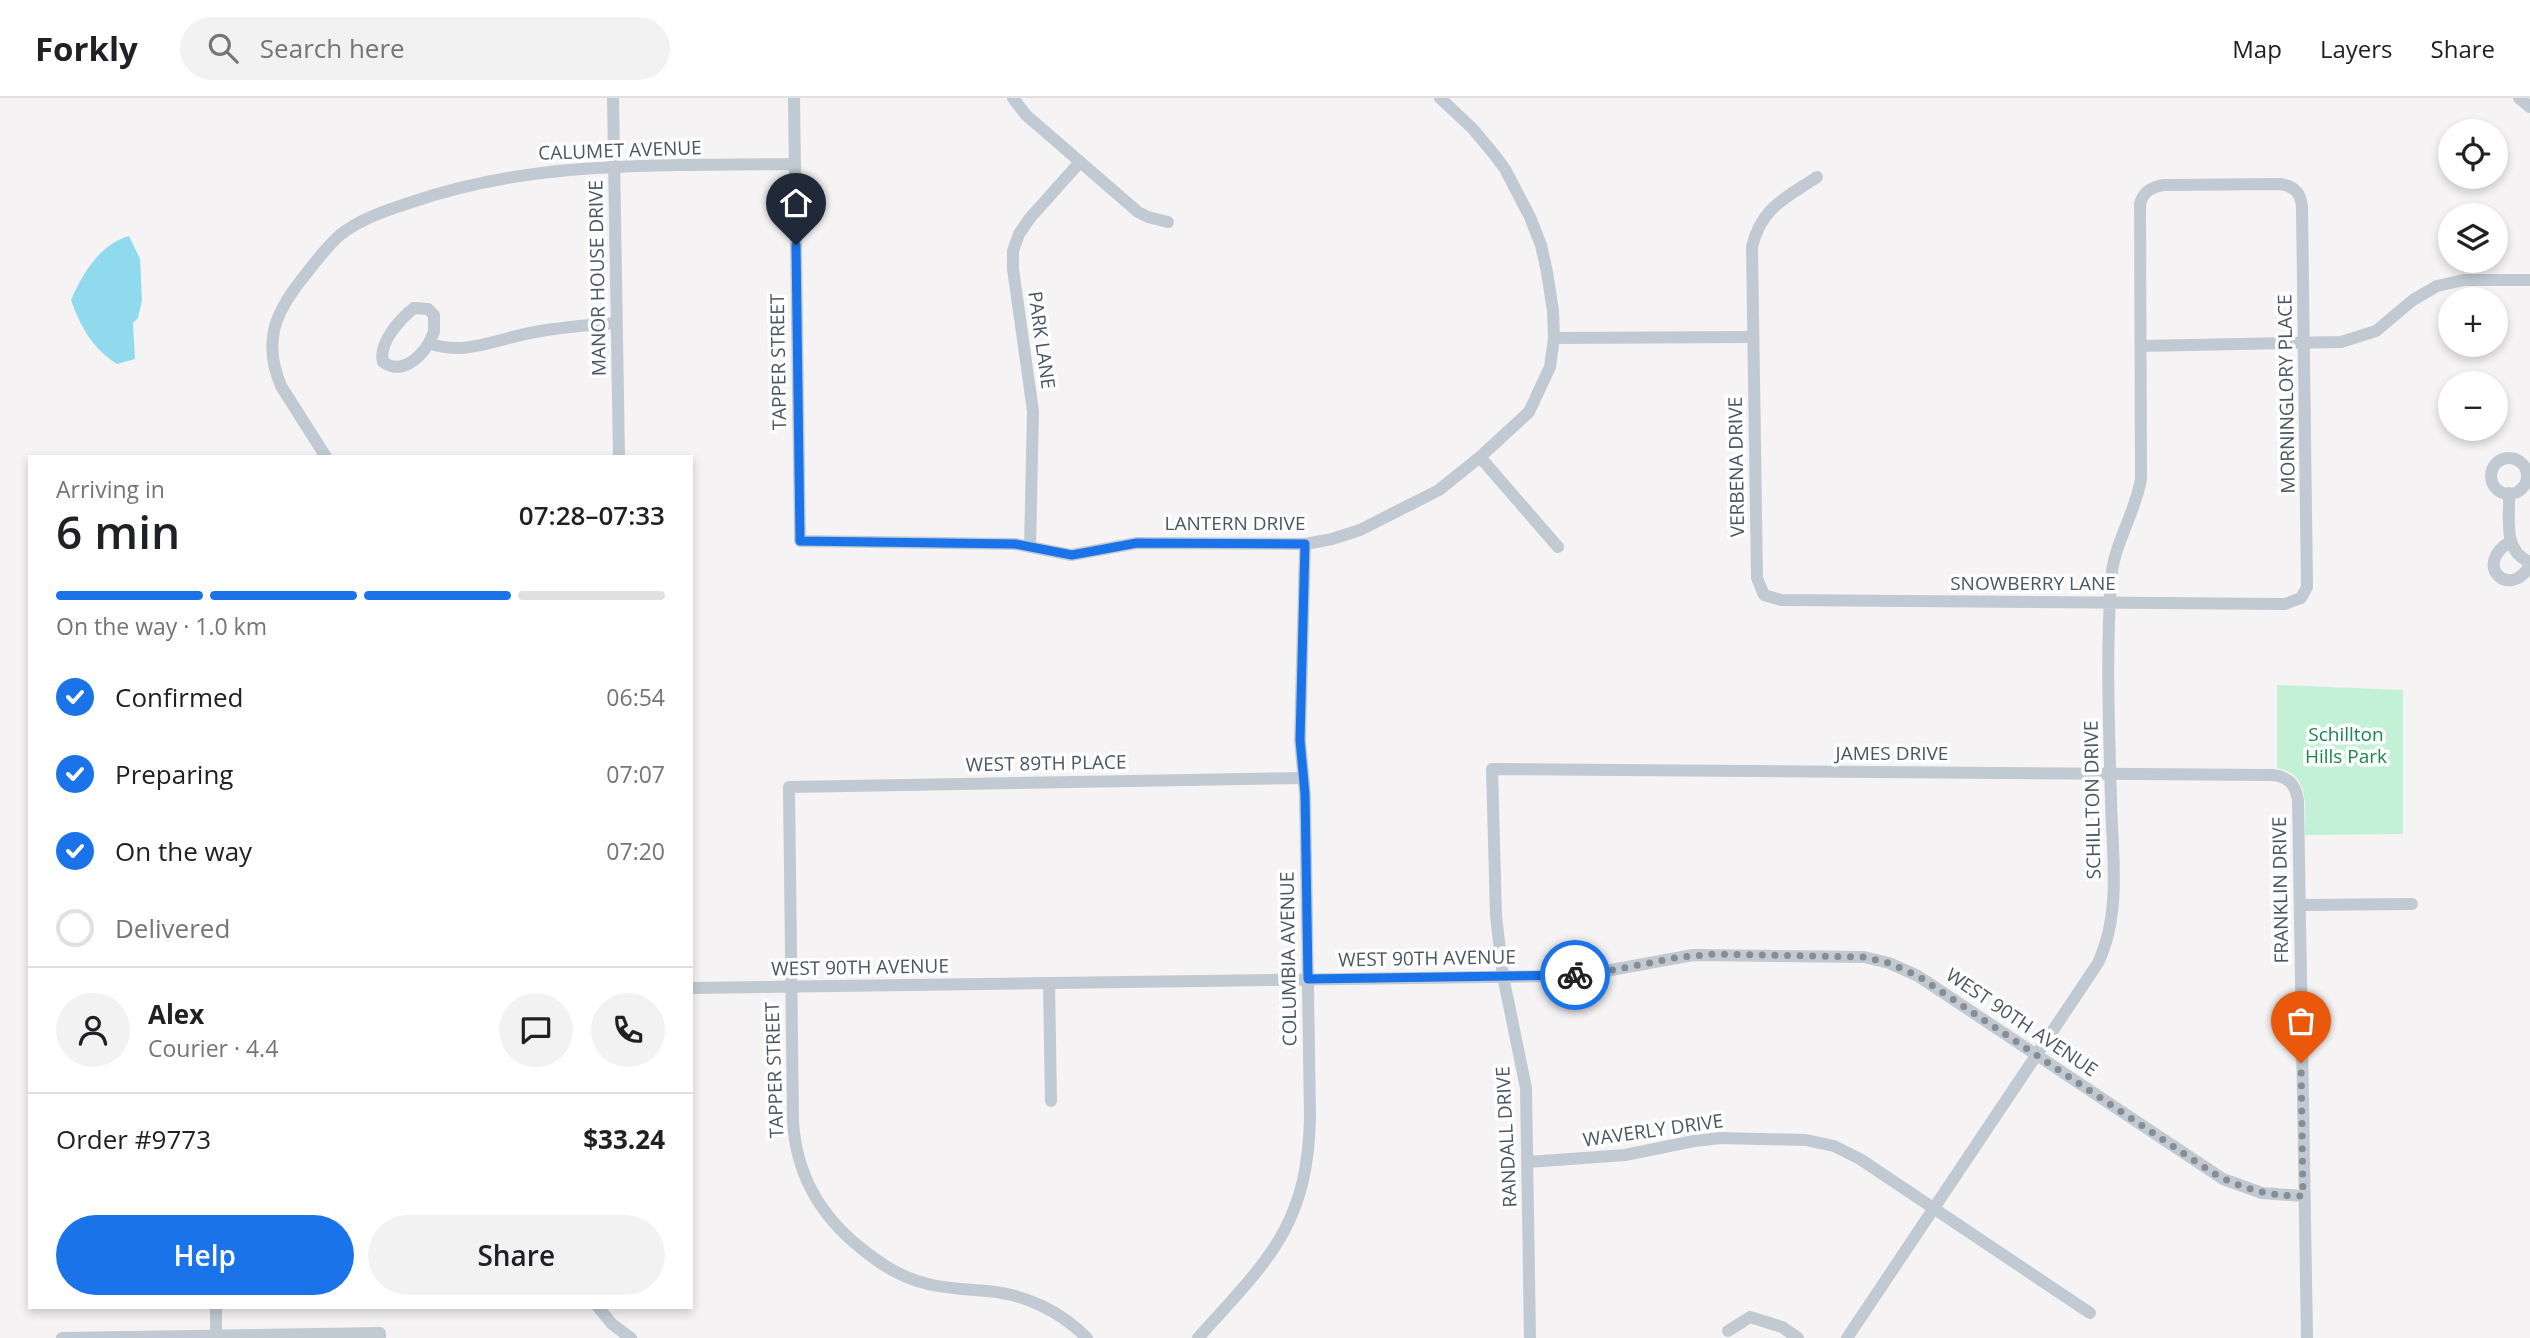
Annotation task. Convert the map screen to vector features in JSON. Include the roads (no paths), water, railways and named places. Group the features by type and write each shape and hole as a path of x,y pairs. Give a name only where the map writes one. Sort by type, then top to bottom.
{"street":[{"name":"MANOR HOUSE DRIVE","path":"613,98 619,455"},
{"name":"TAPPER STREET","path":"794,98 800,541"},
{"path":"1013,98 1026,115 1138,212 1148,218 1168,222"},
{"name":"LANTERN DRIVE","path":"800,541 1015,544 1072,555 1137,543 1305,544 1349,534 1400,512 1439,490 1529,412 1550,367 1554,338 1549,280 1541,245 1530,217 1505,169 1474,129 1440,98"},
{"path":"2519,98 2530,107"},
{"name":"PARK LANE","path":"1030,547 1032,411 1013,269 1013,251 1024,226 1080,162"},
{"name":"CALUMET AVENUE","path":"325,455 281,386 274,367 271,344 283,305 325,249 357,224 397,207 447,191 525,174 615,166 795,164"},
{"name":"VERBENA DRIVE","path":"1764,595 1757,578 1751,255 1760,221 1777,203 1817,177"},
{"name":"SCHILLTON DRIVE","path":"1847,1338 2098,962 2109,932 2113,900 2110,602 2115,555 2136,503 2141,479 2142,197 2147,191 2164,185 2280,184 2296,190"},
{"name":"MORNINGLORY PLACE","path":"2296,190 2300,195 2302,207 2307,587 2301,598"},
{"path":"2141,346 2342,342 2376,331 2413,299 2437,286 2464,279 2530,280"},
{"path":"414,309 428,309 434,315 434,332 429,343 422,355 401,367 390,367 383,362 381,353 384,344 414,309"},
{"path":"429,343 450,350 467,349 533,332 616,323"},
{"path":"1554,338 1753,337"},
{"path":"1480,457 1558,547"},
{"path":"2509,493 2511,541 2518,556 2530,563 2523,576 2515,580 2504,580 2496,574 2493,558 2500,548 2511,541"},
{"name":"COLUMBIA AVENUE","path":"1198,1338 1262,1267 1291,1220 1301,1191 1310,1133 1300,740 1305,544"},
{"name":"SNOWBERRY LANE","path":"1764,595 1781,600 2285,604 2301,598"},
{"name":"JAMES DRIVE","path":"1492,769 2272,775 2290,780"},
{"name":"RANDALL DRIVE","path":"1492,769 1495,905 1503,976 1525,1079 1530,1338"},
{"name":"WEST 89TH PLACE","path":"789,787 1303,778"},
{"name":"FRANKLIN DRIVE","path":"2290,780 2295,786 2298,800 2306,1338"},
{"name":"TAPPER STREET","path":"789,787 794,1138 802,1173 825,1213 840,1230 873,1258 909,1279 946,1288 996,1292 1023,1298 1064,1318 1087,1338"},
{"path":"2300,905 2412,904"},
{"name":"WEST 90TH AVENUE","path":"693,988 1587,974 1693,955 1864,957 1889,963 1918,976 2222,1179 2262,1193 2303,1196"},
{"path":"1049,983 1051,1101"},
{"name":"WAVERLY DRIVE","path":"1528,1162 1612,1157 1706,1139 1798,1139 1824,1143 1852,1154 2090,1314"},
{"path":"216,1309 216,1336"},
{"path":"600,1309 612,1324 631,1338"},
{"path":"1728,1331 1750,1317 1782,1327 1798,1338"},
{"path":"62,1337 380,1335"}],"water":[{"path":"129,236 140,259 142,300 138,318 133,323 135,359 117,364 88,336 71,300 93,261 109,246"}],"park label":[{"name":"Schillton Hills Park","path":"2346,745"}]}
